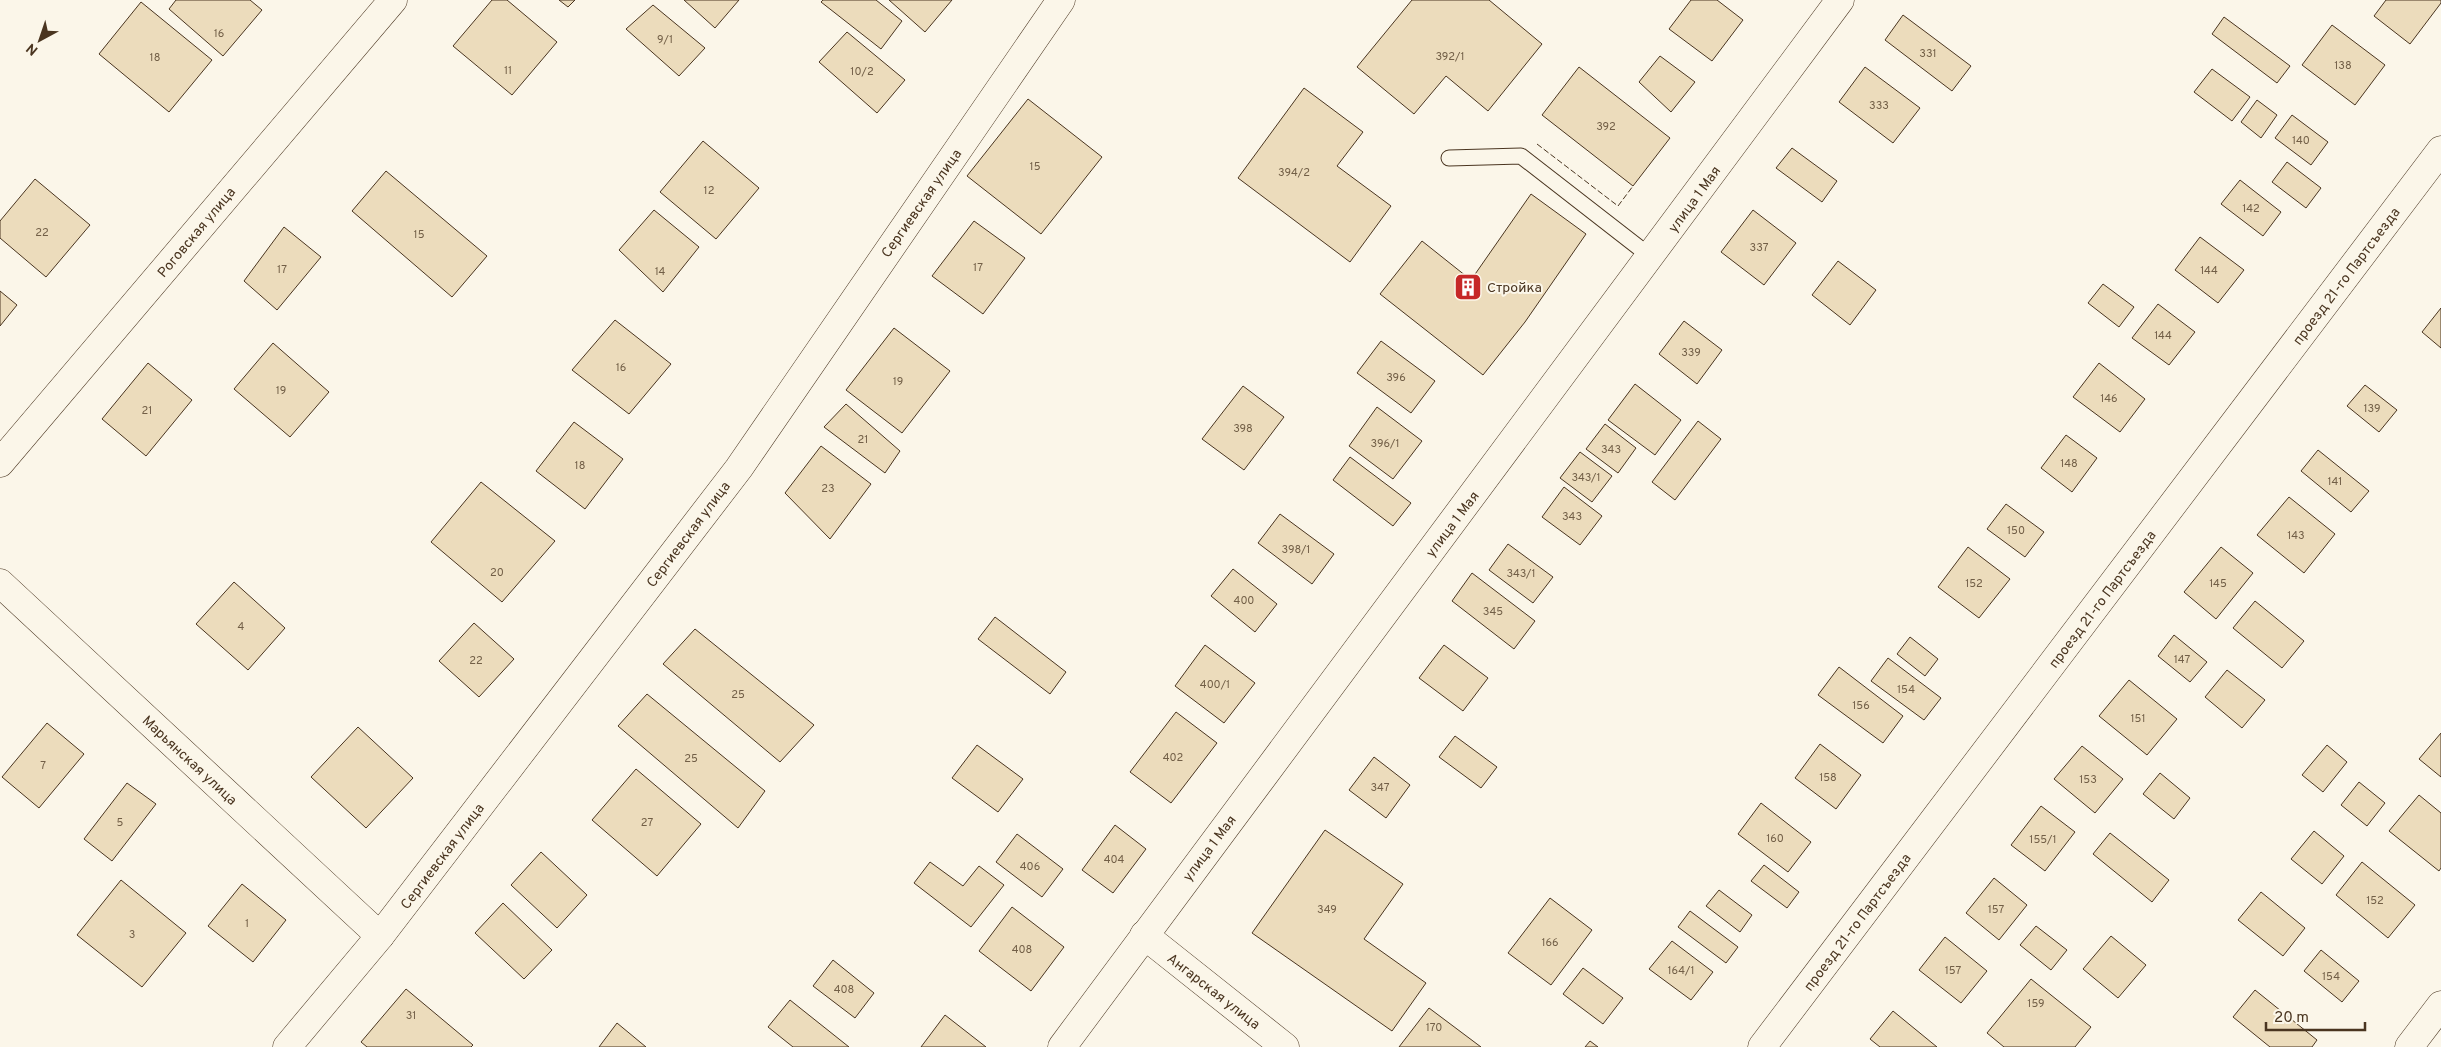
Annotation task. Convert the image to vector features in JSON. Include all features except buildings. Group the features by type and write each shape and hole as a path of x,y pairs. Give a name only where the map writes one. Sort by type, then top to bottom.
{"street":[{"name":"Роговская улица","path":"0,463 393,0"},
{"name":"Сергиевская улица","path":"287,1047 380,936 739,468 1061,0"},
{"name":"улица 1 Мая","path":"1062,1047 1840,0"},
{"name":"проезд 21-го Партсъезда","path":"1762,1047 2441,150"},
{"name":"Марьянская улица","path":"0,583 380,936"},
{"name":"Ангарская улица","path":"1144,935 1285,1047"},
{"path":"2409,1047 2441,1005"}],"lane":[{"path":"1449,158 1521,156 1651,256"}],"fence":[{"path":"1537,144 1618,206 1633,186"}],"place":[{"name":"Стройка","path":"1468,287"}]}
